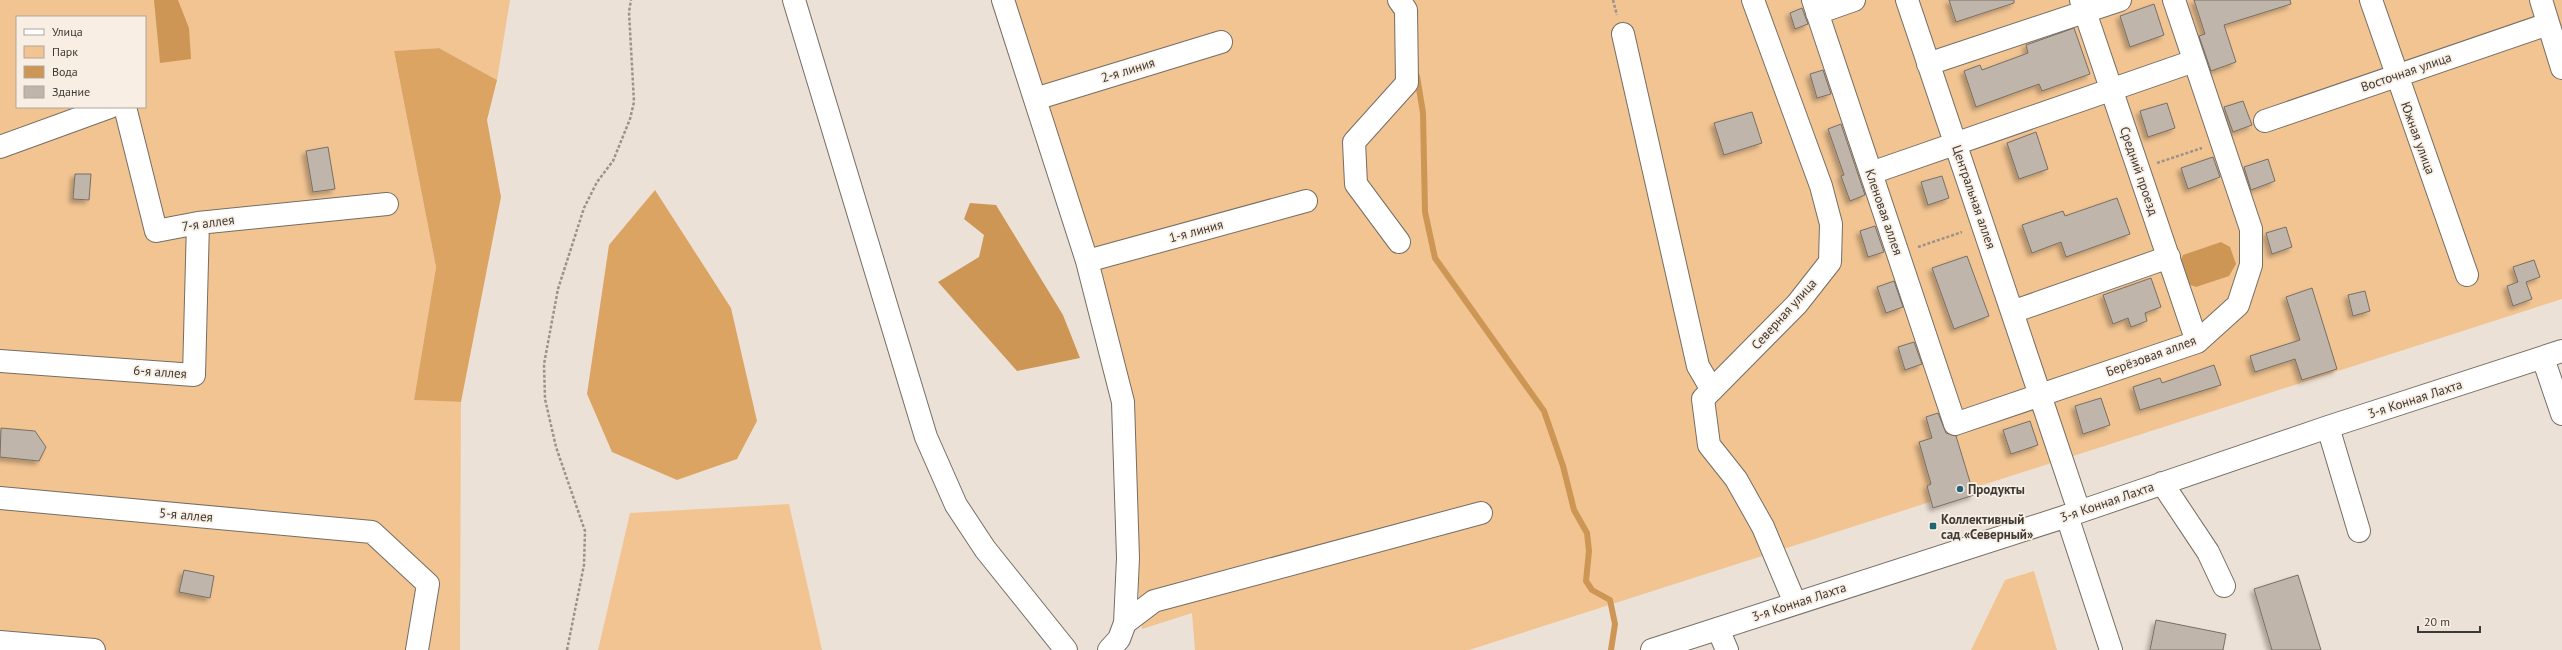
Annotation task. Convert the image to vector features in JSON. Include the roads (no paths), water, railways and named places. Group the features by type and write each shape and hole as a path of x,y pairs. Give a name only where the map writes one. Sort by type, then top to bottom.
{"street":[{"path":"794,0 926,437 956,505 985,549 1060,649"},
{"path":"1003,0 1087,261 1123,402 1128,558 1125,624 1119,639 1109,650"},
{"path":"1398,0 1406,10 1407,82 1354,142 1356,184 1399,242"},
{"name":"Северная улица","path":"1753,0 1821,186 1831,224 1830,262 1797,304 1703,399 1710,445 1736,479 1763,527 1795,603"},
{"path":"1815,6 1854,0"},
{"name":"Центральная аллея","path":"1907,0 2040,395 2111,650"},
{"path":"1928,64 2082,6 2120,0"},
{"name":"Берёзовая аллея","path":"1955,424 2197,342 2238,305 2251,265 2251,229 2174,0"},
{"name":"Южная улица","path":"2371,0 2467,275"},
{"path":"2541,0 2562,68"},
{"name":"Кленовая аллея","path":"1815,6 1955,424"},
{"name":"Средний проезд","path":"2082,6 2197,342"},
{"name":"Восточная улица","path":"2265,121 2548,24"},
{"path":"1623,34 1698,366 1712,390"},
{"name":"2-я линия","path":"1035,99 1221,42"},
{"path":"1871,173 2194,61"},
{"path":"0,147 107,108"},
{"name":"7-я аллея","path":"125,108 156,231 198,223 387,204"},
{"name":"1-я линия","path":"1087,261 1306,202"},
{"name":"6-я аллея","path":"0,361 194,375 198,223"},
{"path":"2012,312 2168,257"},
{"path":"2553,354 2562,414"},
{"name":"3-я Конная Лахта","path":"1652,650 2073,514 2328,426 2553,354"},
{"path":"2328,426 2359,531"},
{"path":"2162,483 2208,552 2224,586"},
{"name":"5-я аллея","path":"0,498 372,532 428,584 417,650"},
{"path":"1125,624 1154,601 1481,513"},
{"path":"1718,629 1728,650"},
{"path":"0,642 94,650"}],"water":[{"path":"154,0 178,0 189,28 191,59 160,63"},
{"path":"970,203 996,205 1063,315 1080,358 1017,371 938,282 979,257 984,235 964,219"},
{"path":"2221,242 2230,247 2236,264 2229,276 2196,287 2188,284 2180,262 2183,255"}],"waterway":[{"path":"1417,76 1423,113 1425,212 1435,258 1544,411 1563,466 1574,510 1587,533 1589,551 1586,581 1592,590 1610,600 1615,624 1611,650"}],"place":[{"name":"Продукты","path":"1960,489"},
{"name":"Коллективный сад «Северный»","path":"1933,526"}]}
